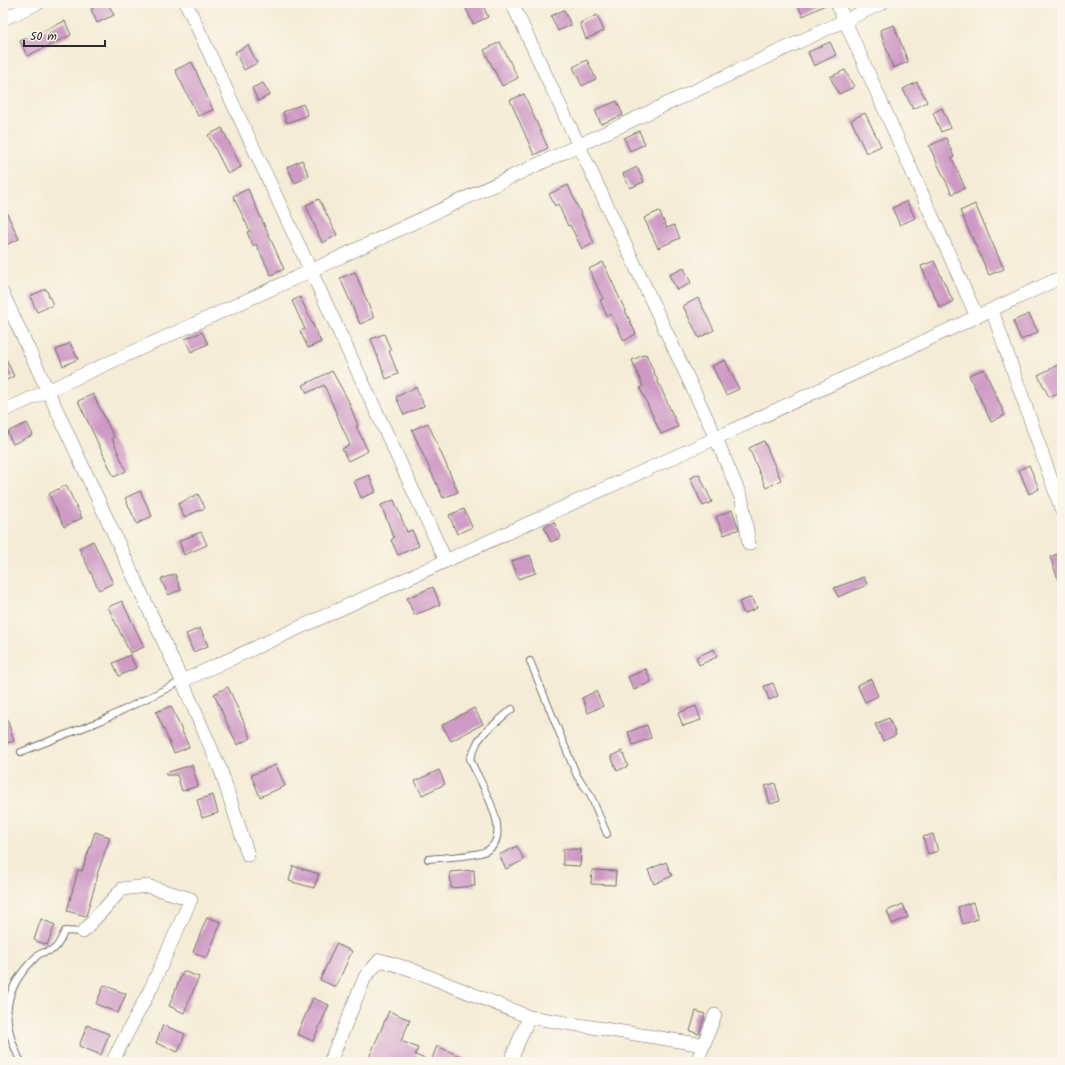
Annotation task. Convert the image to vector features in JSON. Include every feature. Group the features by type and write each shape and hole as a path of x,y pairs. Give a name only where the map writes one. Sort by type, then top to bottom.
{"street":[{"path":"3,19 38,3"},
{"path":"186,3 446,562"},
{"path":"512,3 716,438 742,500 749,544"},
{"path":"837,3 977,317"},
{"path":"3,412 578,146 882,3"},
{"path":"182,680 446,562 1062,277"},
{"path":"3,294 182,680 221,771 248,855"},
{"path":"992,310 1062,511"},
{"path":"83,932 122,889 147,886 191,898 151,988 112,1062"},
{"path":"330,1062 366,977 380,960 410,969 529,1017 704,1045"},
{"path":"697,1062 714,1015"},
{"path":"510,1062 529,1017"}],"lane":[{"path":"530,661 577,776 590,794 607,834"},
{"path":"21,752 103,720 182,680"},
{"path":"428,859 482,852 495,844 499,829 495,812 470,759 478,742 486,731 512,709"},
{"path":"21,1062 7,1030 4,1013 8,995 38,954 54,949 66,931 83,932"}],"building":[{"path":"104,3 108,3 114,15 97,23 91,9"},
{"path":"472,3 482,3 488,17 473,24 465,6"},
{"path":"797,3 829,3 803,16"},
{"path":"564,10 571,25 558,31 551,16"},
{"path":"597,15 604,31 586,39 580,23"},
{"path":"65,21 71,35 27,56 20,41"},
{"path":"894,25 908,62 893,68 880,30"},
{"path":"500,42 518,78 502,86 484,50"},
{"path":"830,42 836,55 814,66 808,52"},
{"path":"248,45 257,63 244,70 235,52"},
{"path":"587,60 596,79 582,86 573,67"},
{"path":"192,62 213,110 198,116 175,70"},
{"path":"845,70 854,87 839,94 830,77"},
{"path":"917,82 927,102 913,109 903,89"},
{"path":"263,83 270,95 258,101 252,88"},
{"path":"524,94 548,148 534,155 510,100"},
{"path":"617,101 623,115 601,124 595,110"},
{"path":"303,104 308,115 287,123 283,112"},
{"path":"942,108 951,128 941,132 933,113"},
{"path":"865,113 881,146 866,153 851,120"},
{"path":"222,128 241,167 228,174 208,135"},
{"path":"639,131 645,144 630,151 624,138"},
{"path":"946,138 954,157 952,158 965,188 952,194 929,146"},
{"path":"302,160 309,176 295,183 287,167"},
{"path":"637,167 644,182 630,188 623,174"},
{"path":"568,185 594,243 582,249 570,225 568,226 558,204 555,206 549,194"},
{"path":"248,189 284,269 271,275 256,244 253,246 247,232 250,231 233,196"},
{"path":"319,199 337,235 322,243 306,205"},
{"path":"907,201 915,218 900,225 892,208"},
{"path":"975,204 1004,269 989,275 960,211"},
{"path":"3,205 19,239 6,245 3,238"},
{"path":"659,211 667,228 674,225 680,238 658,248 644,218"},
{"path":"934,261 953,301 940,308 921,266"},
{"path":"603,262 636,334 624,341 611,314 607,316 600,300 603,299 589,269"},
{"path":"684,268 691,283 677,290 669,275"},
{"path":"355,272 374,318 360,324 340,278"},
{"path":"46,289 53,305 37,312 30,296"},
{"path":"300,297 321,342 308,348 300,331 305,329 292,301"},
{"path":"698,298 714,330 699,338 683,306"},
{"path":"1029,314 1038,332 1021,340 1013,321"},
{"path":"202,332 208,344 191,352 185,339"},
{"path":"384,334 391,350 389,351 398,374 386,379 371,339"},
{"path":"70,343 78,359 63,366 56,350"},
{"path":"3,352 14,376 3,382"},
{"path":"646,354 678,427 661,434 640,388 643,386 632,360"},
{"path":"725,360 739,389 726,395 712,366"},
{"path":"1062,363 1062,391 1049,397 1038,375"},
{"path":"984,369 1005,415 991,422 969,375"},
{"path":"332,371 348,400 358,426 356,426 368,451 348,461 342,449 350,445 324,385 307,393 303,385"},
{"path":"416,387 424,406 404,415 396,397"},
{"path":"93,394 114,437 112,438 126,471 114,477 78,401"},
{"path":"27,423 33,435 13,444 7,432"},
{"path":"428,423 458,492 443,498 412,430"},
{"path":"764,441 781,480 766,488 749,448"},
{"path":"1029,465 1039,489 1029,494 1019,470"},
{"path":"699,474 712,502 703,506 690,478"},
{"path":"369,475 376,492 361,498 354,481"},
{"path":"66,485 82,518 64,527 49,494"},
{"path":"140,491 152,516 137,524 125,498"},
{"path":"198,494 205,508 184,517 178,504"},
{"path":"394,500 407,532 412,530 419,546 398,555 391,540 394,538 381,505"},
{"path":"464,509 472,527 457,534 449,515"},
{"path":"732,510 739,529 724,535 716,517"},
{"path":"554,522 561,537 551,542 544,527"},
{"path":"201,532 207,545 184,555 179,541"},
{"path":"93,541 113,583 99,590 79,548"},
{"path":"1062,552 1062,587 1061,587 1050,557"},
{"path":"530,555 536,573 518,579 512,561"},
{"path":"175,574 181,590 168,595 161,579"},
{"path":"864,577 867,585 838,597 834,588"},
{"path":"433,587 440,605 414,615 407,598"},
{"path":"752,597 757,608 744,614 739,602"},
{"path":"122,601 144,647 130,653 108,607"},
{"path":"200,628 208,646 193,652 186,634"},
{"path":"714,649 717,657 699,665 696,657"},
{"path":"130,655 136,668 119,676 113,663"},
{"path":"646,669 651,682 634,690 628,677"},
{"path":"871,679 878,696 865,702 857,685"},
{"path":"773,683 778,696 769,700 764,686"},
{"path":"228,687 251,738 237,745 214,694"},
{"path":"596,691 603,706 588,713 582,698"},
{"path":"171,706 189,747 174,753 156,712"},
{"path":"696,706 701,720 683,726 678,713"},
{"path":"474,708 483,724 451,741 442,725"},
{"path":"5,712 14,741 3,744 3,713"},
{"path":"889,718 896,735 883,741 875,724"},
{"path":"647,725 651,738 633,745 628,732"},
{"path":"622,751 628,766 617,771 611,756"},
{"path":"192,765 198,786 182,791 177,775 166,775 165,773"},
{"path":"276,765 285,786 260,797 251,775"},
{"path":"439,770 445,784 422,795 415,781"},
{"path":"775,783 780,801 770,804 765,786"},
{"path":"213,795 218,813 202,818 197,800"},
{"path":"95,832 110,837 97,875 86,916 67,911 78,870 82,871"},
{"path":"933,834 938,851 928,854 923,837"},
{"path":"517,846 524,860 506,869 499,855"},
{"path":"563,849 581,849 580,866 563,865"},
{"path":"666,862 672,876 654,884 648,870"},
{"path":"293,866 319,874 314,888 289,881"},
{"path":"474,870 475,886 451,888 450,872"},
{"path":"592,870 616,871 615,885 591,884"},
{"path":"973,902 978,919 963,924 958,907"},
{"path":"903,904 908,917 892,924 887,911"},
{"path":"207,917 221,922 207,958 193,952"},
{"path":"41,919 55,925 47,945 34,940"},
{"path":"336,944 352,951 336,987 320,980"},
{"path":"183,971 199,977 184,1013 169,1006"},
{"path":"104,985 126,994 118,1013 96,1004"},
{"path":"313,998 329,1005 313,1041 297,1034"},
{"path":"389,1011 410,1020 401,1041 418,1048 415,1055 431,1061 437,1046 473,1062 367,1062"},
{"path":"696,1011 705,1014 699,1034 690,1031"},
{"path":"87,1025 109,1034 101,1055 79,1046"},
{"path":"163,1025 185,1034 178,1052 156,1043"}]}
